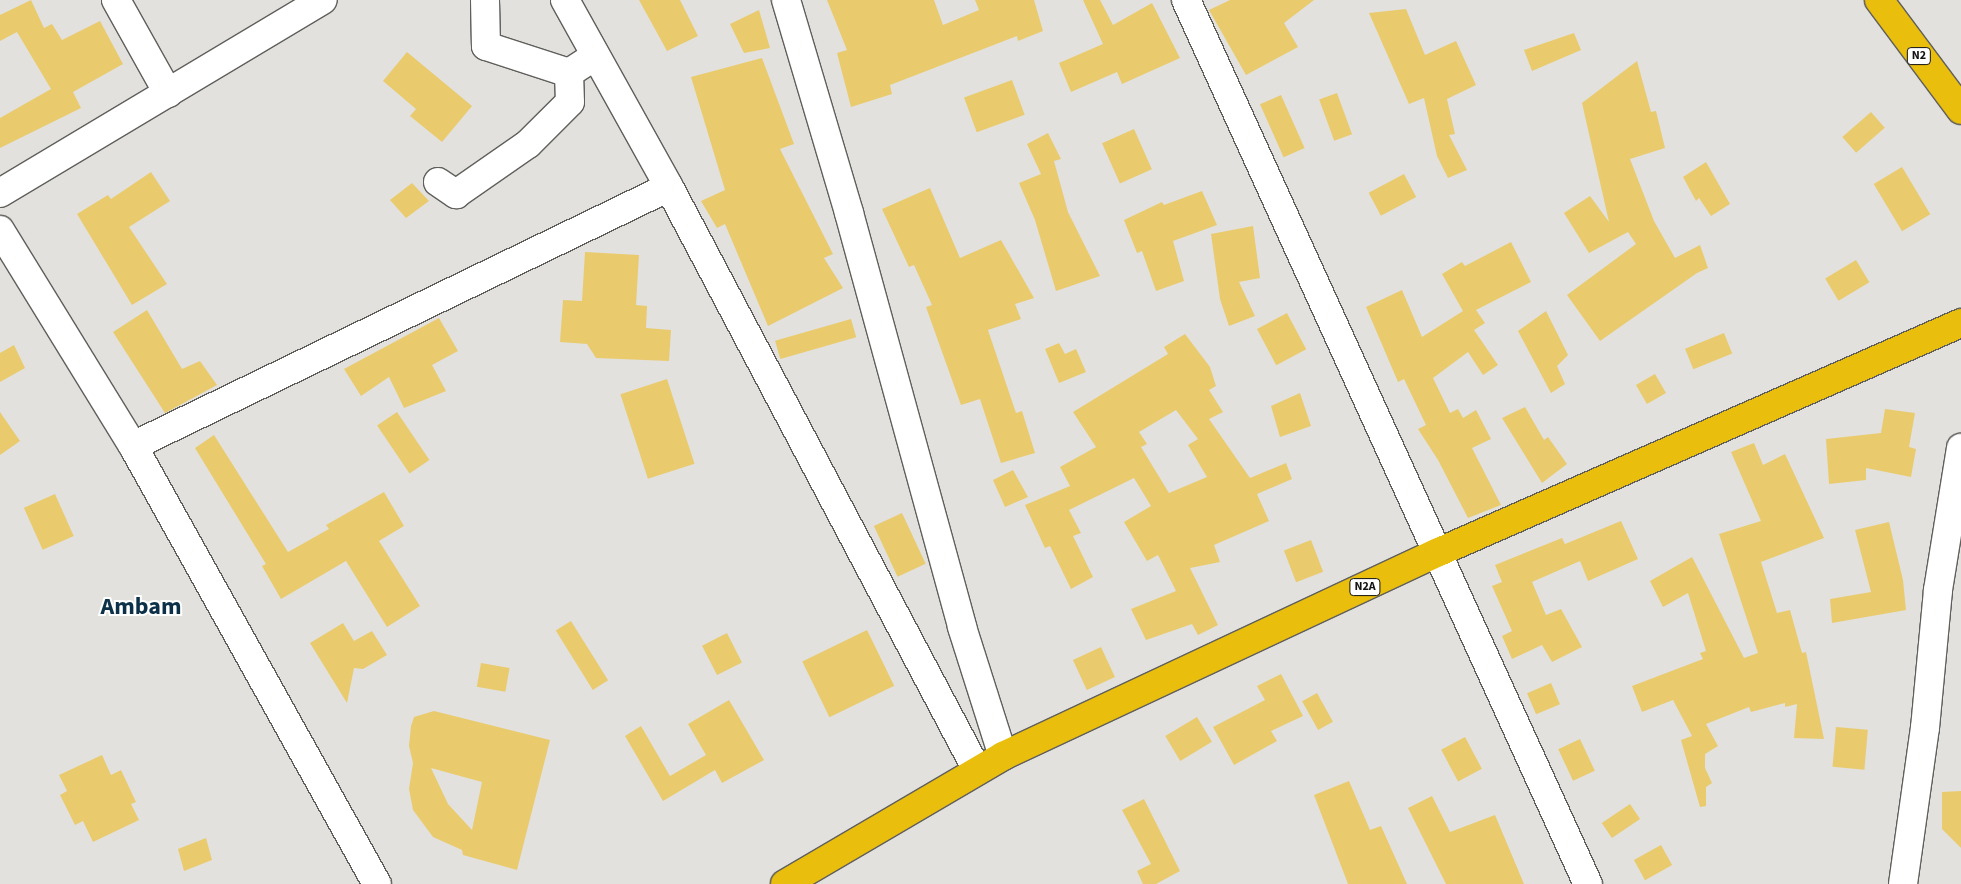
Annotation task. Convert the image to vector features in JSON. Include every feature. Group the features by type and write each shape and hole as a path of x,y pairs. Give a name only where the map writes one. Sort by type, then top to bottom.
{"highway":[{"name":"N2","path":"1879,0 1961,110"},
{"name":"N2A","path":"785,884 1003,756 1439,552 1961,323"}],"street":[{"path":"116,0 168,93"},
{"path":"0,193 323,0"},
{"path":"485,0 486,46 569,73"},
{"path":"565,0 669,187 977,770"},
{"path":"786,0 849,214 962,627 1003,756"},
{"path":"1186,0 1439,552 1588,884"},
{"path":"569,73 595,56"},
{"path":"438,182 456,194 528,144 570,102 569,73"},
{"path":"134,446 669,187"},
{"path":"0,230 134,446 377,884"},
{"path":"1903,884 1925,728 1938,590 1961,448"}],"building":[{"path":"31,0 44,28 52,24 62,40 100,21 123,64 73,92 81,108 0,148 0,118 51,89 17,32 0,41 0,15"},
{"path":"639,0 680,0 698,36 667,51"},
{"path":"827,0 934,0 943,25 979,10 975,0 1034,0 1043,31 1018,41 1017,36 890,85 892,94 851,107 837,53 847,50"},
{"path":"1083,0 1100,0 1113,25 1152,3 1180,58 1122,84 1117,72 1071,92 1059,63 1103,44"},
{"path":"1230,0 1314,0 1284,23 1298,47 1246,75 1209,10"},
{"path":"1406,9 1425,55 1456,41 1476,85 1447,99 1455,134 1449,135 1467,170 1448,178 1437,156 1424,98 1409,104 1369,13"},
{"path":"759,10 770,48 744,53 730,24"},
{"path":"1574,33 1581,50 1532,71 1524,50"},
{"path":"407,52 472,106 442,142 410,116 416,109 383,81"},
{"path":"762,58 794,144 780,149 833,254 824,258 843,288 768,326 725,224 717,228 701,201 725,190 691,77"},
{"path":"1637,61 1651,112 1656,111 1665,148 1630,159 1654,221 1675,258 1700,245 1708,268 1697,273 1600,341 1567,295 1636,244 1628,232 1589,253 1564,213 1590,196 1609,222 1582,103"},
{"path":"1012,80 1025,115 977,132 964,97"},
{"path":"1337,93 1352,134 1334,141 1319,99"},
{"path":"1281,95 1305,148 1284,157 1260,104"},
{"path":"1871,112 1885,128 1856,153 1842,137"},
{"path":"1134,129 1152,169 1120,183 1102,143"},
{"path":"1048,133 1061,159 1054,161 1068,212 1100,276 1056,291 1035,220 1019,183 1041,174 1027,144"},
{"path":"1706,162 1730,204 1711,216 1699,198 1696,201 1683,177"},
{"path":"1902,167 1930,214 1902,231 1874,184"},
{"path":"151,172 170,201 129,227 167,284 132,305 77,214 108,195 111,199"},
{"path":"1404,174 1416,197 1381,216 1369,193"},
{"path":"412,183 429,201 406,218 390,200"},
{"path":"930,188 960,258 1001,240 1034,298 1015,304 1021,319 988,330 1016,413 1022,411 1035,453 1001,463 980,399 961,405 926,307 932,305 914,265 909,267 882,209"},
{"path":"1202,191 1217,225 1173,241 1184,281 1156,291 1142,251 1137,253 1124,220 1162,202 1164,205"},
{"path":"1253,226 1260,278 1239,282 1255,316 1229,326 1220,299 1211,234"},
{"path":"1511,242 1531,282 1476,310 1485,323 1474,330 1498,365 1483,375 1468,352 1433,378 1450,413 1458,409 1463,418 1476,410 1491,439 1472,448 1501,505 1468,518 1438,460 1418,429 1426,425 1404,379 1398,382 1366,307 1402,290 1422,337 1463,311 1442,274 1462,262 1465,266"},
{"path":"585,252 639,255 636,305 647,306 646,328 671,330 669,361 596,358 587,344 560,342 563,300 582,301"},
{"path":"1856,260 1869,282 1839,301 1825,279"},
{"path":"147,310 182,369 200,361 217,385 165,413 113,332"},
{"path":"1546,311 1568,355 1557,366 1565,384 1551,393 1518,331"},
{"path":"1287,313 1306,349 1276,365 1257,329"},
{"path":"439,318 458,351 432,365 446,391 404,408 389,377 361,396 344,369"},
{"path":"851,319 856,337 780,359 775,341"},
{"path":"1724,333 1732,353 1693,369 1685,349"},
{"path":"1185,334 1210,367 1216,386 1209,390 1223,412 1209,419 1250,478 1286,463 1292,479 1257,494 1269,521 1214,545 1220,562 1190,568 1218,625 1198,635 1192,624 1146,640 1131,609 1176,591 1158,555 1147,561 1124,522 1151,506 1134,478 1069,510 1081,533 1073,536 1093,577 1071,589 1050,546 1045,548 1025,505 1070,486 1060,467 1096,447 1073,412 1168,354 1164,347","holes":["1176,410 1198,439 1188,445 1207,477 1169,493 1141,447 1147,444 1139,432"]},
{"path":"1059,343 1065,354 1076,349 1086,372 1059,383 1045,349"},
{"path":"14,345 25,368 0,382 0,353"},
{"path":"1655,374 1666,393 1647,404 1636,385"},
{"path":"667,379 695,464 648,479 620,394"},
{"path":"1300,393 1311,426 1280,437 1271,406"},
{"path":"1525,407 1544,440 1548,437 1567,464 1542,483 1502,418"},
{"path":"1885,409 1915,413 1909,447 1916,449 1911,477 1866,468 1866,480 1829,484 1826,439 1881,433"},
{"path":"0,412 20,441 0,455"},
{"path":"397,412 429,460 410,474 377,425"},
{"path":"214,435 288,552 329,529 326,525 384,492 404,526 379,541 420,606 387,627 346,561 281,599 262,566 266,564 195,448"},
{"path":"1754,443 1763,465 1785,454 1824,538 1761,562 1777,613 1790,610 1802,653 1806,652 1824,739 1794,738 1797,704 1785,707 1785,703 1751,712 1749,707 1706,724 1718,746 1705,754 1705,768 1712,783 1706,787 1706,806 1700,807 1681,740 1692,736 1673,700 1642,712 1632,686 1703,659 1700,653 1706,651 1688,593 1663,607 1650,581 1692,557 1744,658 1758,653 1719,534 1761,521 1731,452"},
{"path":"1013,470 1028,497 1005,507 993,480"},
{"path":"55,494 74,536 43,550 24,508"},
{"path":"902,513 926,564 898,577 874,526"},
{"path":"1621,521 1638,559 1588,581 1580,561 1532,582 1546,615 1561,609 1582,647 1552,662 1542,645 1512,659 1502,636 1512,631 1492,586 1502,582 1495,565 1562,538 1565,544"},
{"path":"1889,522 1903,580 1906,610 1832,623 1830,599 1871,592 1855,530"},
{"path":"1311,540 1323,572 1296,582 1284,550"},
{"path":"571,621 608,680 593,690 556,631"},
{"path":"343,623 354,641 372,631 387,655 363,669 354,668 347,703 310,643"},
{"path":"867,630 894,686 829,717 802,662"},
{"path":"727,633 742,662 717,675 702,646"},
{"path":"1101,647 1115,677 1087,690 1073,660"},
{"path":"481,663 510,668 505,692 477,687"},
{"path":"1281,674 1303,716 1271,731 1277,741 1234,765 1213,727 1265,700 1257,686"},
{"path":"1551,683 1560,704 1536,714 1527,693"},
{"path":"1317,693 1333,722 1318,730 1302,701"},
{"path":"729,700 764,760 722,783 715,770 663,801 625,736 641,726 670,776 706,755 688,724"},
{"path":"434,711 550,740 517,870 463,855 462,850 433,837 413,810 409,789 413,763 409,746 414,717","holes":["431,768 482,782 472,830 448,804"]},
{"path":"1197,717 1212,742 1180,761 1165,736"},
{"path":"1836,727 1868,730 1864,770 1833,767"},
{"path":"1465,737 1482,769 1458,781 1441,750"},
{"path":"1580,739 1595,771 1573,781 1558,749"},
{"path":"102,755 111,775 121,770 136,802 131,804 139,820 93,842 83,821 75,825 60,795 67,791 59,775"},
{"path":"1349,781 1370,830 1381,826 1407,884 1348,884 1314,795"},
{"path":"1961,791 1961,848 1942,829 1942,792"},
{"path":"1432,796 1450,832 1495,815 1524,884 1446,884 1408,808"},
{"path":"1144,799 1180,871 1156,884 1143,884 1137,871 1151,864 1122,810"},
{"path":"1630,804 1640,819 1612,838 1602,823"},
{"path":"206,838 212,860 184,871 178,849"},
{"path":"1661,845 1672,865 1645,880 1634,860"}],"district":[{"name":"Ambam","path":"141,607"}]}
